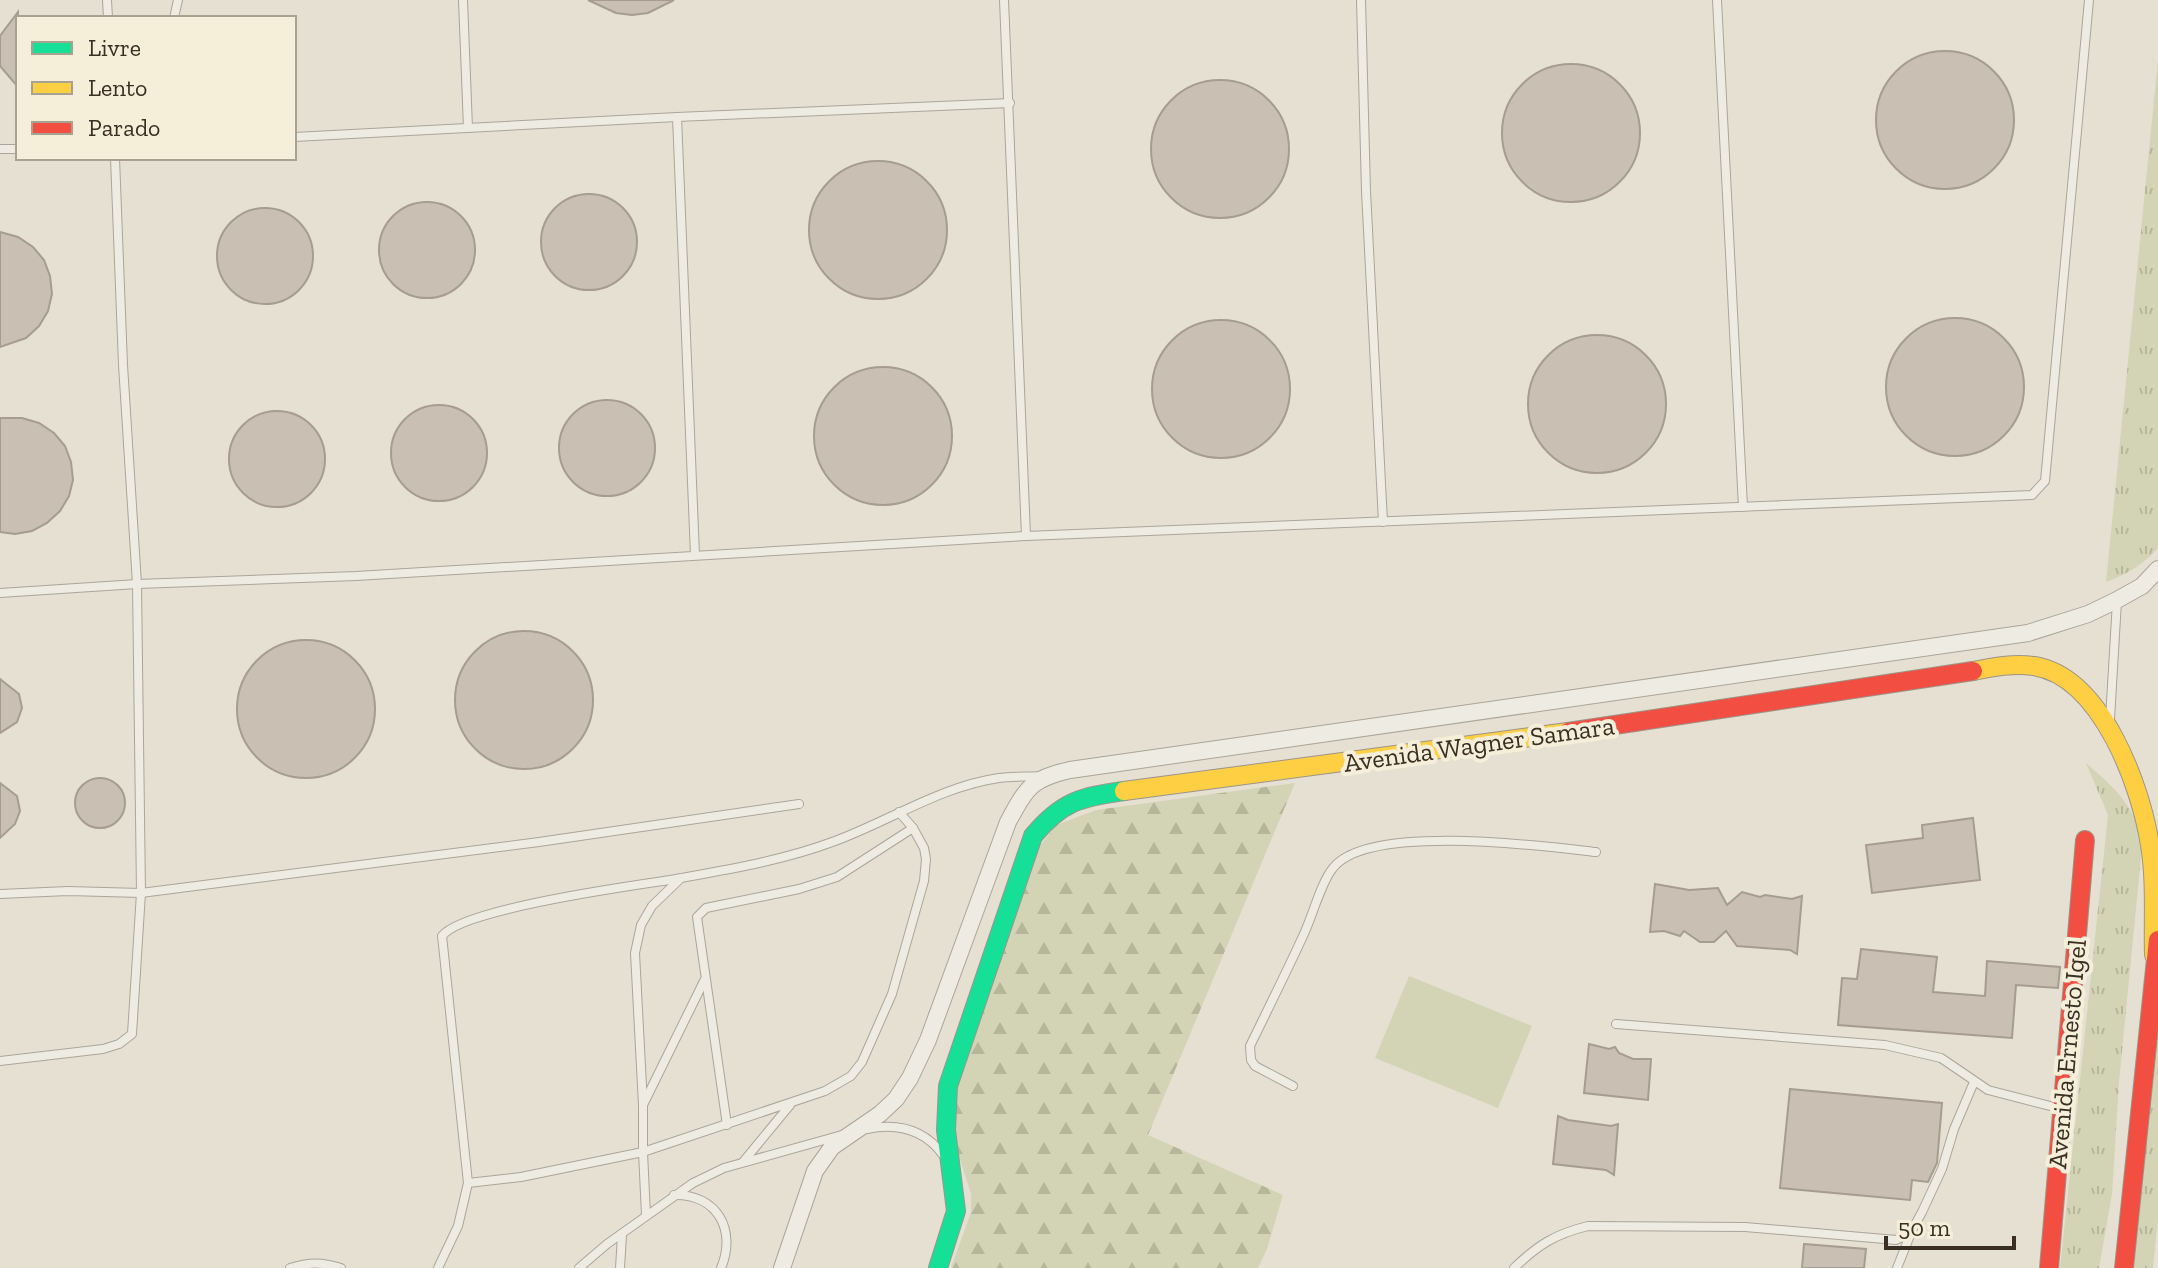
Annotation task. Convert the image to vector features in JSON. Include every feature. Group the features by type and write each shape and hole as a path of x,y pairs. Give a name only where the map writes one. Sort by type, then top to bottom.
{"main road":[{"name":"Avenida Wagner Samara","path":"938,1268 956,1211 946,1130 948,1086 960,1043 1033,836 1050,815 1067,802 1091,796 1647,721 2009,665 2036,666 2065,679 2092,702 2109,725 2144,813 2149,837 2155,974"},
{"name":"Avenida Ernesto Igel","path":"2049,1268 2085,840"},
{"path":"2124,1268 2158,940"}],"street":[{"name":"Avenida Wagner Samara","path":"1043,776 2028,633 2088,614 2117,600 2142,586 2158,569"},
{"path":"782,1268 815,1171 832,1147 880,1114 896,1099 910,1078 928,1040 1008,822 1022,796 1043,776"}],"lane":[{"path":"463,0 468,128"},
{"path":"1004,0 1026,536"},
{"path":"1361,0 1366,191 1383,522"},
{"path":"1717,0 1743,507"},
{"path":"0,593 137,584 356,576 1026,536 2032,495 2045,481 2089,0"},
{"path":"296,137 1010,103"},
{"path":"677,117 695,555"},
{"path":"0,1061 103,1049 119,1044 132,1034 141,893 137,584 123,365 115,160"},
{"path":"2109,725 2117,600"},
{"path":"438,1268 458,1226 468,1183 444,932 494,913 741,867 835,841 899,812 966,787 999,778 1043,776"},
{"path":"0,894 68,891 141,893 539,842 799,804"},
{"path":"468,1183 521,1177 643,1152 790,1105 851,1076 862,1062 892,994 924,881 924,848 899,812"},
{"path":"727,1125 696,921 700,912 837,877 913,828"},
{"path":"1293,1086 1255,1066 1251,1060 1250,1046 1304,935 1332,868 1347,856 1369,849 1412,843 1493,840 1596,852"},
{"path":"646,1215 635,953 641,925 652,906 681,878"},
{"path":"643,1105 705,980"},
{"path":"1616,1024 1885,1045 1941,1058 1988,1090 2063,1109"},
{"path":"1897,1268 1942,1169 1954,1129 1974,1082"},
{"path":"742,1162 790,1105"},
{"path":"579,1268 674,1195 742,1162 885,1125 912,1130 936,1145 951,1166"},
{"path":"674,1195 701,1198 718,1213 725,1228 727,1246 721,1268"},
{"path":"1514,1268 1535,1248 1563,1232 1588,1226 1745,1227 1896,1240 1911,1232"},
{"path":"620,1268 622,1235"},
{"path":"2110,1268 2127,1245"},
{"path":"290,1268 306,1263 325,1263 341,1268"}],"green space":[{"path":"2158,60 2158,548 2134,568 2106,582"},
{"path":"2086,763 2115,790 2130,810 2140,833 2142,847 2119,1082 2112,1194 2099,1268 2060,1268 2108,815"},
{"path":"1295,783 1148,1135 1283,1195 1258,1268 951,1268 971,1212 971,1194 954,1140 953,1091 1040,846 1056,825 1096,810"},
{"path":"1409,976 1532,1026 1498,1108 1375,1058"},
{"path":"2158,1038 2158,1218 2153,1268 2134,1268"}],"building":[{"path":"588,0 674,0 648,13 632,15 616,13"},
{"path":"18,12 16,85 0,66 0,36"},
{"path":"1945,51 1971,56 1994,71 2009,94 2014,120 2009,146 1994,169 1971,184 1945,189 1919,184 1896,169 1881,146 1876,120 1881,94 1896,71 1919,56"},
{"path":"1571,64 1597,69 1620,84 1635,107 1640,133 1635,159 1620,182 1597,197 1571,202 1545,197 1522,182 1507,159 1502,133 1507,107 1522,84 1545,69"},
{"path":"1220,80 1246,85 1269,100 1284,123 1289,149 1284,175 1269,198 1246,213 1220,218 1194,213 1171,198 1156,175 1151,149 1156,123 1171,100 1194,85"},
{"path":"878,161 904,166 927,181 942,204 947,230 942,256 927,279 904,294 878,299 852,294 829,279 814,256 809,230 814,204 829,181 852,166"},
{"path":"589,194 607,198 623,208 633,224 637,242 633,260 623,276 607,286 589,290 571,286 555,276 545,260 541,242 545,224 555,208 571,198"},
{"path":"427,202 445,206 461,216 471,232 475,250 471,268 461,284 445,294 427,298 409,294 393,284 383,268 379,250 383,232 393,216 409,206"},
{"path":"265,208 283,212 299,222 309,238 313,256 309,274 299,290 283,300 265,304 247,300 231,290 221,274 217,256 221,238 231,222 247,212"},
{"path":"0,232 18,237 33,247 44,260 52,294 48,311 39,326 26,338 0,347"},
{"path":"1955,318 1981,323 2004,338 2019,361 2024,387 2019,413 2004,436 1981,451 1955,456 1929,451 1906,436 1891,413 1886,387 1891,361 1906,338 1929,323"},
{"path":"1221,320 1247,325 1270,340 1285,363 1290,389 1285,415 1270,438 1247,453 1221,458 1195,453 1172,438 1157,415 1152,389 1157,363 1172,340 1195,325"},
{"path":"1597,335 1623,340 1646,355 1661,378 1666,404 1661,430 1646,453 1623,468 1597,473 1571,468 1548,453 1533,430 1528,404 1533,378 1548,355 1571,340"},
{"path":"883,367 909,372 932,387 947,410 952,436 947,462 932,485 909,500 883,505 857,500 834,485 819,462 814,436 819,410 834,387 857,372"},
{"path":"607,400 625,404 641,414 651,430 655,448 651,466 641,482 625,492 607,496 589,492 573,482 563,466 559,448 563,430 573,414 589,404"},
{"path":"439,405 457,409 473,419 483,435 487,453 483,471 473,487 457,497 439,501 421,497 405,487 395,471 391,453 395,435 405,419 421,409"},
{"path":"277,411 295,415 311,425 321,441 325,459 321,477 311,493 295,503 277,507 259,503 243,493 233,477 229,459 233,441 243,425 259,415"},
{"path":"0,418 22,418 39,423 54,433 65,446 71,462 73,480 69,496 60,511 32,531 15,534 0,532"},
{"path":"524,631 550,636 573,651 588,674 593,700 588,726 573,749 550,764 524,769 498,764 475,749 460,726 455,700 460,674 475,651 498,636"},
{"path":"306,640 332,645 355,660 370,683 375,709 370,735 355,758 332,773 306,778 280,773 257,758 242,735 237,709 242,683 257,660 280,645"},
{"path":"0,679 19,694 22,708 17,722 0,733"},
{"path":"100,778 118,785 125,803 118,821 100,828 82,821 75,803 82,785"},
{"path":"0,783 17,796 20,811 15,824 0,838"},
{"path":"1973,818 1980,880 1872,893 1866,845 1923,838 1922,825"},
{"path":"1655,884 1689,890 1718,888 1727,905 1742,892 1760,897 1792,899 1802,896 1797,954 1790,950 1737,946 1726,931 1714,942 1700,942 1684,931 1680,936 1664,931 1650,932"},
{"path":"1861,949 1937,957 1933,992 1985,996 1987,961 2060,967 2058,988 2016,985 2012,1038 1838,1025 1842,978 1857,979"},
{"path":"1589,1044 1609,1049 1615,1047 1619,1053 1633,1059 1651,1059 1648,1100 1584,1093"},
{"path":"1790,1089 1942,1103 1937,1163 1928,1182 1912,1180 1910,1200 1780,1188"},
{"path":"1558,1116 1611,1126 1618,1124 1614,1175 1606,1170 1553,1164"},
{"path":"1804,1244 1866,1249 1864,1268 1802,1268"}],"traffic: fast":[{"path":"938,1268 956,1211 946,1130 948,1086 1033,836 1053,815 1073,803 1124,791"}],"traffic: slow":[{"path":"1973,671 2011,665 2034,666 2058,674 2080,690 2098,712 2127,766 2145,821 2153,872 2154,955"},
{"path":"1124,791 1568,732"}],"traffic: jam":[{"path":"1568,732 1973,671"},
{"path":"2049,1268 2085,840"},
{"path":"2124,1268 2158,940"}]}
